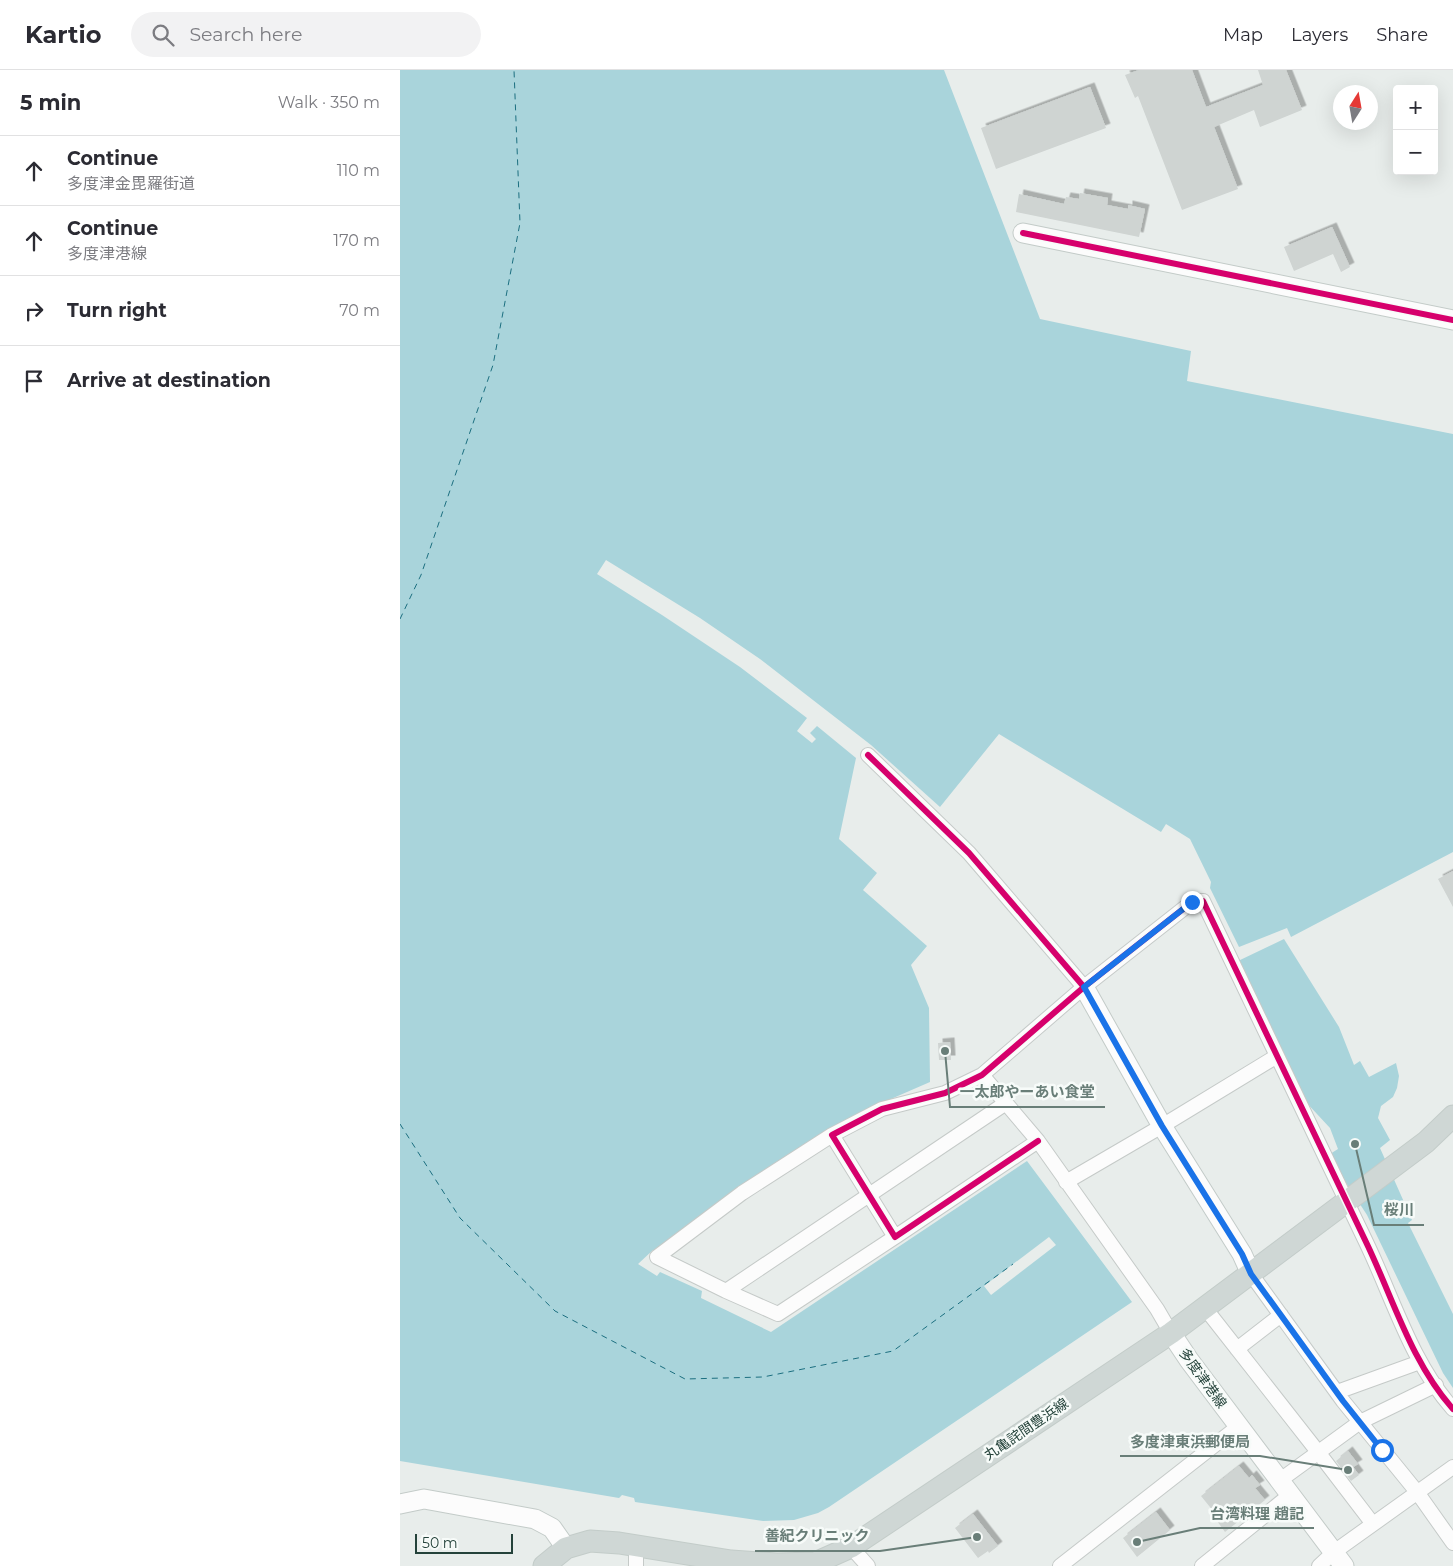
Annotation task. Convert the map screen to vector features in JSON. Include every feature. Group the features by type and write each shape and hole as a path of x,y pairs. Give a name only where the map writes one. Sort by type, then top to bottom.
{"main road":[{"name":"丸亀詫間豊浜線","path":"544,1566 566,1548 590,1541 619,1543 636,1556 815,1565 851,1547 1171,1333 1346,1201 1392,1169 1426,1142 1453,1116"}],"street":[{"path":"1023,234 1453,320"},
{"path":"868,755 969,853 1084,987 1162,1126 1242,1254 1251,1274 1336,1392 1417,1492 1453,1543"},
{"path":"1038,1141 778,1314 726,1292 657,1257 742,1193 832,1135 882,1109 946,1092 982,1075 1084,987 1192,902 1203,901 1346,1201 1420,1362 1426,1374 1453,1409"},
{"path":"1066,1182 1277,1056"},
{"path":"982,1075 1038,1141 1157,1309 1171,1333"},
{"path":"726,1292 1006,1104"},
{"path":"832,1135 894,1237"},
{"path":"1205,1308 1373,1524"},
{"path":"1237,1349 1281,1315"},
{"name":"多度津港線","path":"1171,1333 1284,1488 1339,1559"},
{"path":"1336,1392 1420,1362"},
{"path":"1202,1566 1284,1488 1318,1452 1360,1422 1436,1385"},
{"path":"1060,1566 1239,1426"},
{"path":"1318,1566 1339,1559 1373,1524 1453,1468"},
{"path":"400,1504 424,1499 535,1519 552,1528 566,1548"},
{"path":"851,1547 868,1566"}],"water":[{"path":"400,70 944,70 1040,319 1191,351 1187,381 1453,434 1453,852 1291,937 1287,928 1239,947 1210,888 1211,882 1190,839 1166,824 1161,832 999,734 940,807 871,745 760,659 700,618 606,560 597,574 740,667 807,718 797,731 812,743 816,739 810,733 817,726 856,758 839,839 877,873 863,890 927,946 911,965 929,1008 930,1082 861,1112 827,1131 657,1251 653,1250 638,1264 657,1276 660,1272 702,1291 701,1298 771,1332 1027,1161 1132,1302 829,1507 818,1513 794,1520 763,1521 635,1502 634,1498 622,1495 619,1498 400,1461"},
{"path":"1284,939 1339,1027 1354,1065 1360,1061 1369,1077 1396,1063 1399,1076 1397,1088 1393,1097 1381,1106 1378,1118 1390,1140 1380,1148 1412,1220 1408,1223 1453,1314 1453,1388 1443,1373 1367,1215 1330,1154 1338,1149 1330,1128 1304,1100 1238,961"}],"pier":[{"path":"1049,1237 1056,1245 991,1295 984,1286"}],"building":[{"path":"1139,70 1192,70 1206,107 1263,85 1258,70 1286,70 1302,110 1260,127 1254,110 1214,127 1238,189 1182,210 1138,96 1135,98 1125,75"},
{"path":"1090,87 1106,128 996,169 981,128"},
{"path":"1080,193 1108,198 1107,205 1128,209 1128,205 1145,209 1139,237 1016,212 1019,194 1064,204 1066,197 1079,199"},
{"path":"1332,227 1350,267 1341,272 1333,254 1294,271 1284,247"},
{"path":"1453,871 1453,907 1438,879"},
{"path":"950,1042 951,1060 939,1060 938,1043"},
{"path":"1348,1451 1358,1464 1353,1467 1359,1475 1351,1481 1336,1461"},
{"path":"1239,1466 1249,1478 1252,1475 1260,1485 1255,1488 1265,1500 1225,1532 1212,1514 1214,1512 1201,1496"},
{"path":"1156,1512 1170,1530 1137,1557 1123,1538"},
{"path":"973,1514 998,1546 978,1558 955,1528"}],"ferry route":[{"path":"400,619 421,575 493,365 520,223 514,70"},
{"path":"400,1124 460,1218 555,1311 685,1379 763,1377 893,1351 1013,1264"}],"cycle path":[{"path":"1023,233 1453,320"},
{"path":"868,755 969,853 1084,987 1192,902 1203,901 1376,1263 1414,1350 1438,1391 1453,1409"},
{"path":"1038,1141 895,1237 832,1135 882,1109 945,1093 982,1075 1084,987"}],"place":[{"name":"一太郎やーあい食堂","path":"945,1051"},
{"name":"桜川","path":"1355,1144"},
{"name":"多度津東浜郵便局","path":"1348,1470"},
{"name":"善紀クリニック","path":"977,1537"},
{"name":"台湾料理 趙記","path":"1137,1542"}],"route":[{"path":"1192,902 1084,987 1162,1126 1242,1254 1251,1274 1343,1401 1382,1450"}]}
